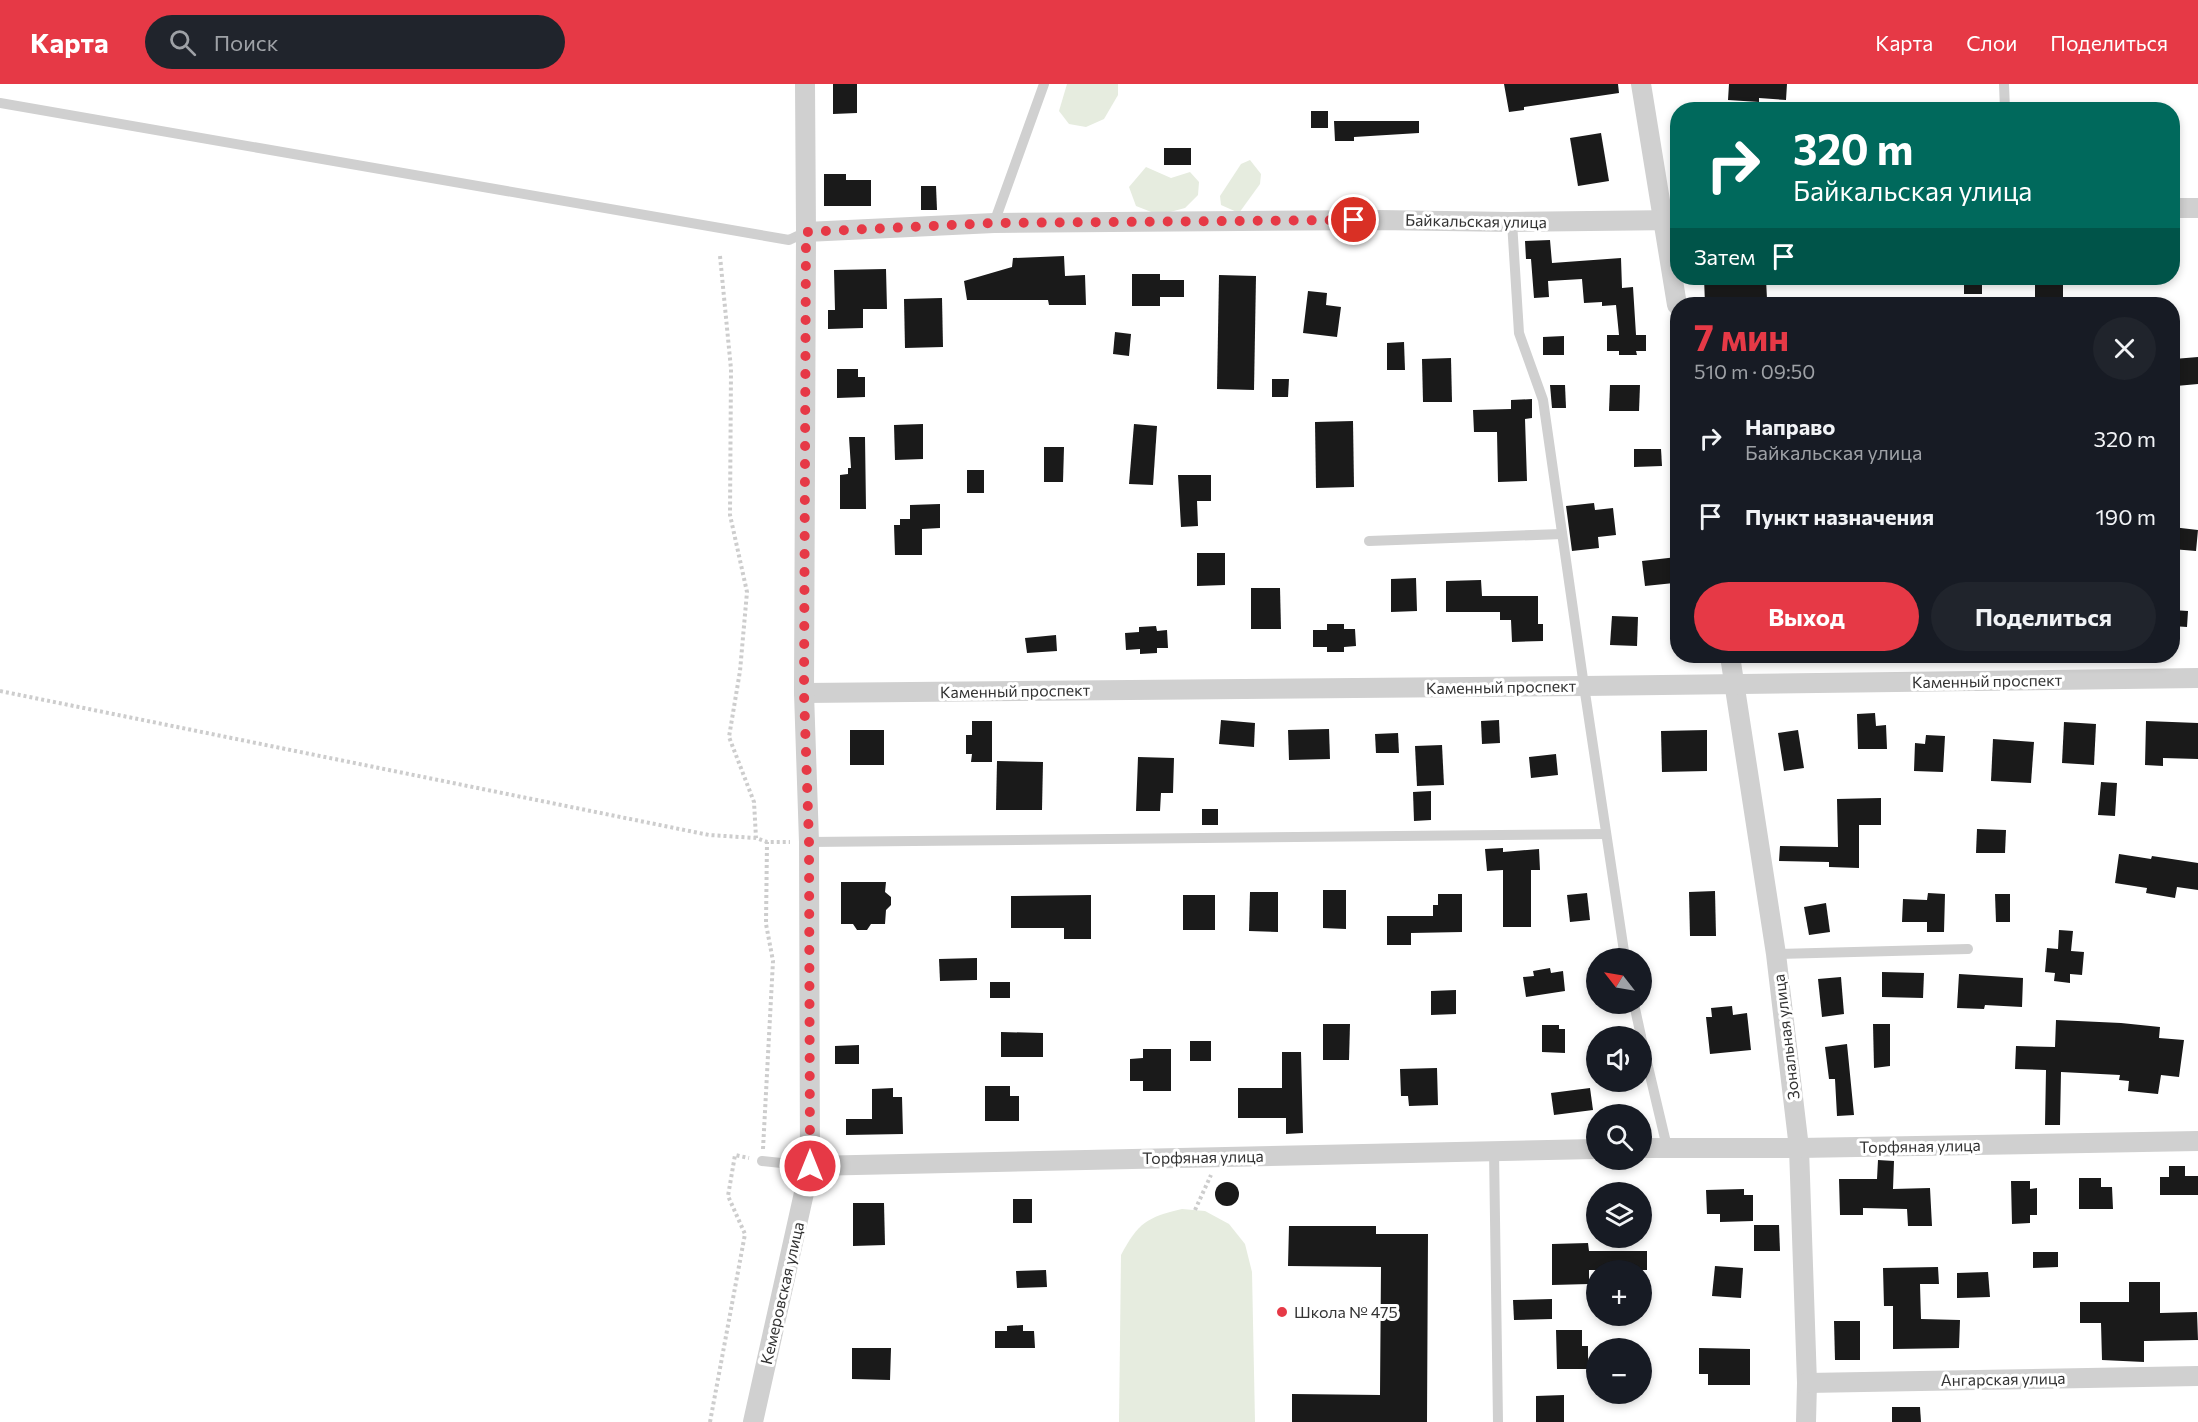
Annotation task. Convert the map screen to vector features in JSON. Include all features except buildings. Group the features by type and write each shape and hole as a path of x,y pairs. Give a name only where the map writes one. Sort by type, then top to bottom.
{"street":[{"name":"Кемеровская улица","path":"753,1422 810,1166 809,842 804,693 805,84"},
{"path":"1641,84 1670,215"},
{"path":"2180,208 2198,208"},
{"name":"Байкальская улица","path":"806,232 994,223 1670,220"},
{"name":"Зональная улица","path":"1731,663 1776,954 1799,1148 1807,1383 1806,1422"},
{"name":"Каменный проспект","path":"804,693 2198,678"},
{"name":"Торфяная улица","path":"1652,1148 1799,1148 2198,1141"},
{"name":"Торфяная улица","path":"810,1166 1586,1149"},
{"name":"Ангарская улица","path":"1807,1383 2198,1376"}],"lane":[{"path":"994,223 1044,84"},
{"path":"2004,84 2004,102"},
{"path":"0,103 789,240 806,232"},
{"path":"1512,222 1519,333 1543,400 1624,948"},
{"path":"1369,541 1562,534"},
{"path":"809,842 1606,834"},
{"path":"1776,954 1968,949"},
{"path":"1652,1084 1667,1148"},
{"path":"1494,1151 1498,1422"},
{"path":"762,1161 810,1166"}],"path":[{"path":"720,256 731,369 730,515 747,592 740,671 729,737 754,802 756,838"},
{"path":"0,691 709,835 756,838 767,842 766,924 773,961 762,1161 735,1155 728,1196 745,1234 710,1422"},
{"path":"1196,1210 1214,1169 1215,1157"}],"shaded area":[{"path":"1067,84 1118,84 1118,95 1104,119 1086,127 1069,124 1059,111"},
{"path":"1250,160 1261,174 1260,184 1239,213 1221,205 1220,196 1241,164"},
{"path":"1146,167 1171,178 1190,172 1199,182 1198,195 1185,208 1159,215 1136,206 1129,187"},
{"path":"1182,1209 1205,1211 1229,1224 1245,1244 1252,1272 1255,1422 1119,1422 1121,1255 1133,1235 1145,1223 1160,1215"}],"place":[{"name":"Школа № 475","path":"1282,1312"}],"route":[{"path":"810,1166 809,842 804,693 806,232 994,223 1354,220"}]}
